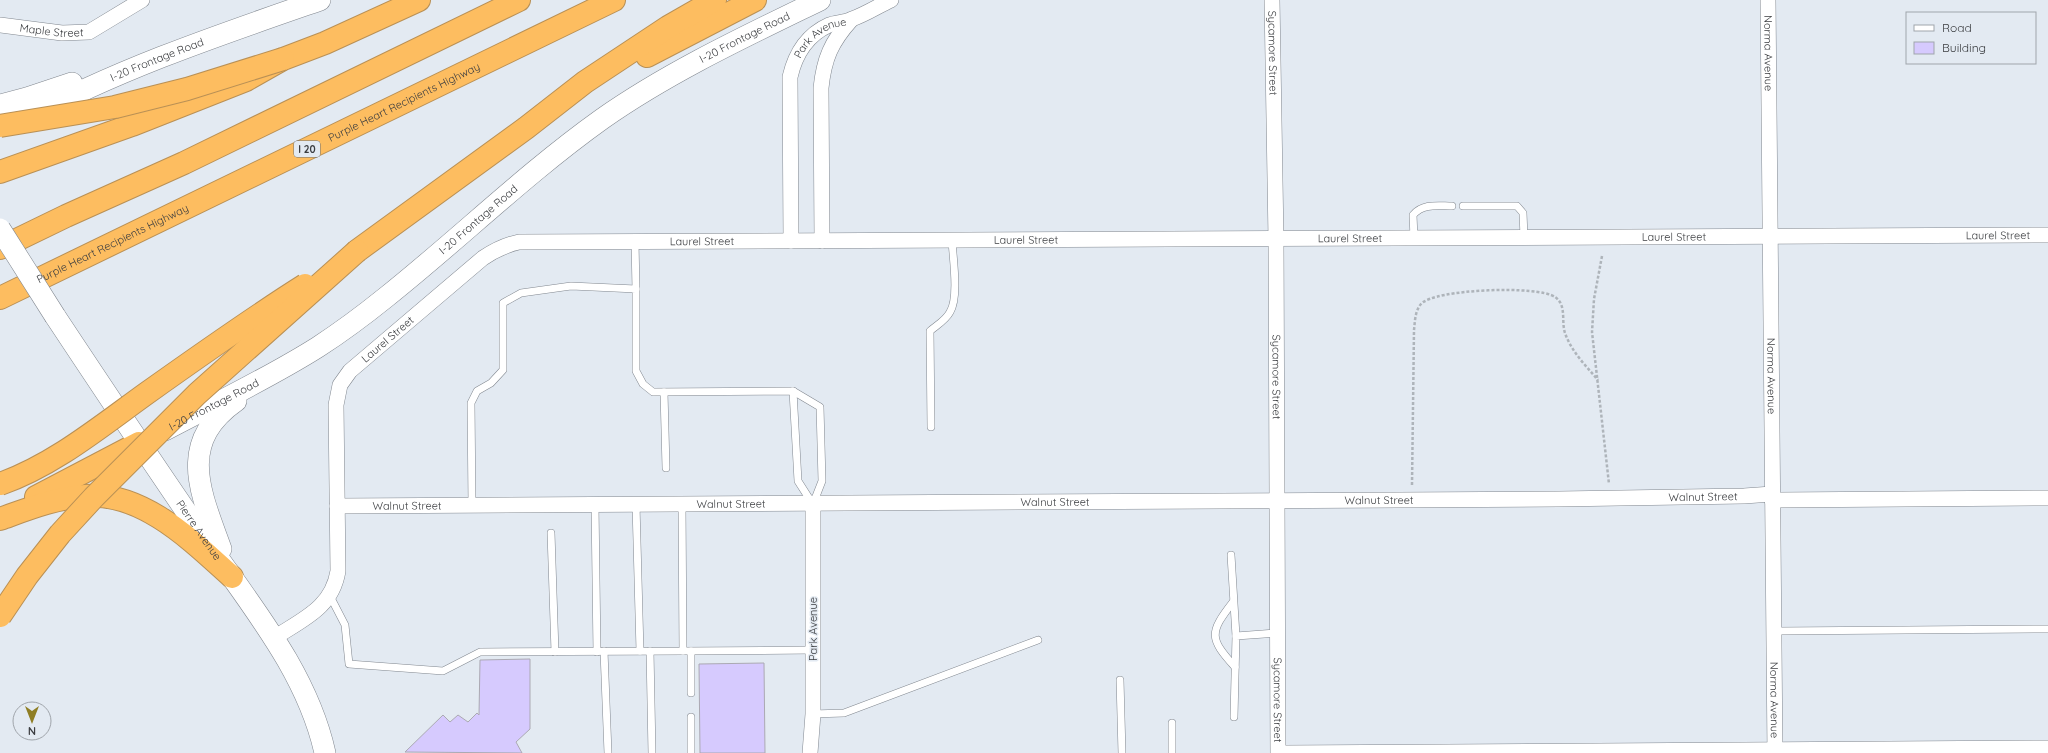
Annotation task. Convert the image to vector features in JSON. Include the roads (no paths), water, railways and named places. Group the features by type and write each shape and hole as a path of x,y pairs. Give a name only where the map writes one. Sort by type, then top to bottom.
{"highway":[{"path":"0,126 115,107 187,89 283,59 325,43 419,0"},
{"path":"0,248 184,163 519,0"},
{"name":"Purple Heart Recipients Highway","path":"0,298 614,0"},
{"path":"0,484 41,464 81,440 247,322 358,251 526,128 584,82 626,54 715,0"},
{"path":"526,128 643,58 694,30 755,0"},
{"path":"0,172 132,125 246,80 283,59"},
{"path":"0,616 27,576 60,534 94,497 197,394 358,251"},
{"path":"0,518 140,443"},
{"path":"0,518 46,502 66,498 86,496 110,498 136,506 162,519 184,534 232,577"}],"main road":[{"name":"I-20 Frontage Road","path":"0,132 98,82 172,53 320,0"},
{"name":"I-20 Frontage Road","path":"140,443 300,358 319,346 385,298 528,176 603,118 704,58 820,0"},
{"path":"0,105 172,53"},
{"name":"Pierre Avenue","path":"0,229 55,316 140,443 274,638 310,705 325,753"},
{"path":"232,577 200,489 198,469 200,448 216,417 233,403 300,358"}],"street":[{"name":"Maple Street","path":"0,25 62,34 88,32 142,0"},
{"path":"851,20 891,0"},
{"name":"Sycamore Street","path":"1272,0 1276,238 1278,753"},
{"name":"Norma Avenue","path":"1768,0 1774,752"},
{"name":"Park Avenue","path":"791,242 790,78 792,66 802,46 819,31 840,22 851,20"},
{"name":"Park Avenue","path":"822,242 821,88 823,69 838,34 851,20"},
{"name":"Laurel Street","path":"274,638 321,607 330,596 336,581 338,571 336,406 340,384 350,371 483,258 497,248 519,242 822,242 1276,238 2048,235"},
{"name":"Walnut Street","path":"337,506 1772,497 2048,498"},
{"name":"Park Avenue","path":"810,753 813,714 813,504"},
{"path":"1284,753 1579,750 1774,752 2048,748"}],"lane":[{"path":"1414,238 1414,215 1417,210 1424,206 1452,206"},
{"path":"1463,206 1516,206 1524,213 1524,238"},
{"path":"930,427 930,331 943,321 951,311 954,298 952,241"},
{"path":"635,242 636,371 643,384 653,392 793,391 798,481 813,504"},
{"path":"472,505 471,403 477,391 491,384 502,370 503,303 521,293 571,286 636,289"},
{"name":"Park Avenue","path":"793,391 820,407 822,481 813,504"},
{"path":"664,392 666,468"},
{"path":"595,505 600,651 608,753"},
{"path":"636,505 640,651"},
{"path":"682,505 683,651"},
{"path":"552,533 555,652"},
{"path":"1231,555 1236,636 1234,717"},
{"path":"330,596 345,625 349,664 443,671 480,652 813,650"},
{"path":"1233,602 1217,624 1214,637 1220,650 1235,667"},
{"path":"1773,631 2048,629"},
{"path":"1236,636 1277,633"},
{"path":"813,714 844,712 1038,640"},
{"path":"650,651 652,753"},
{"path":"691,651 691,693"},
{"path":"1120,680 1122,753"},
{"path":"691,717 691,753"},
{"path":"1172,723 1172,753"}]}
